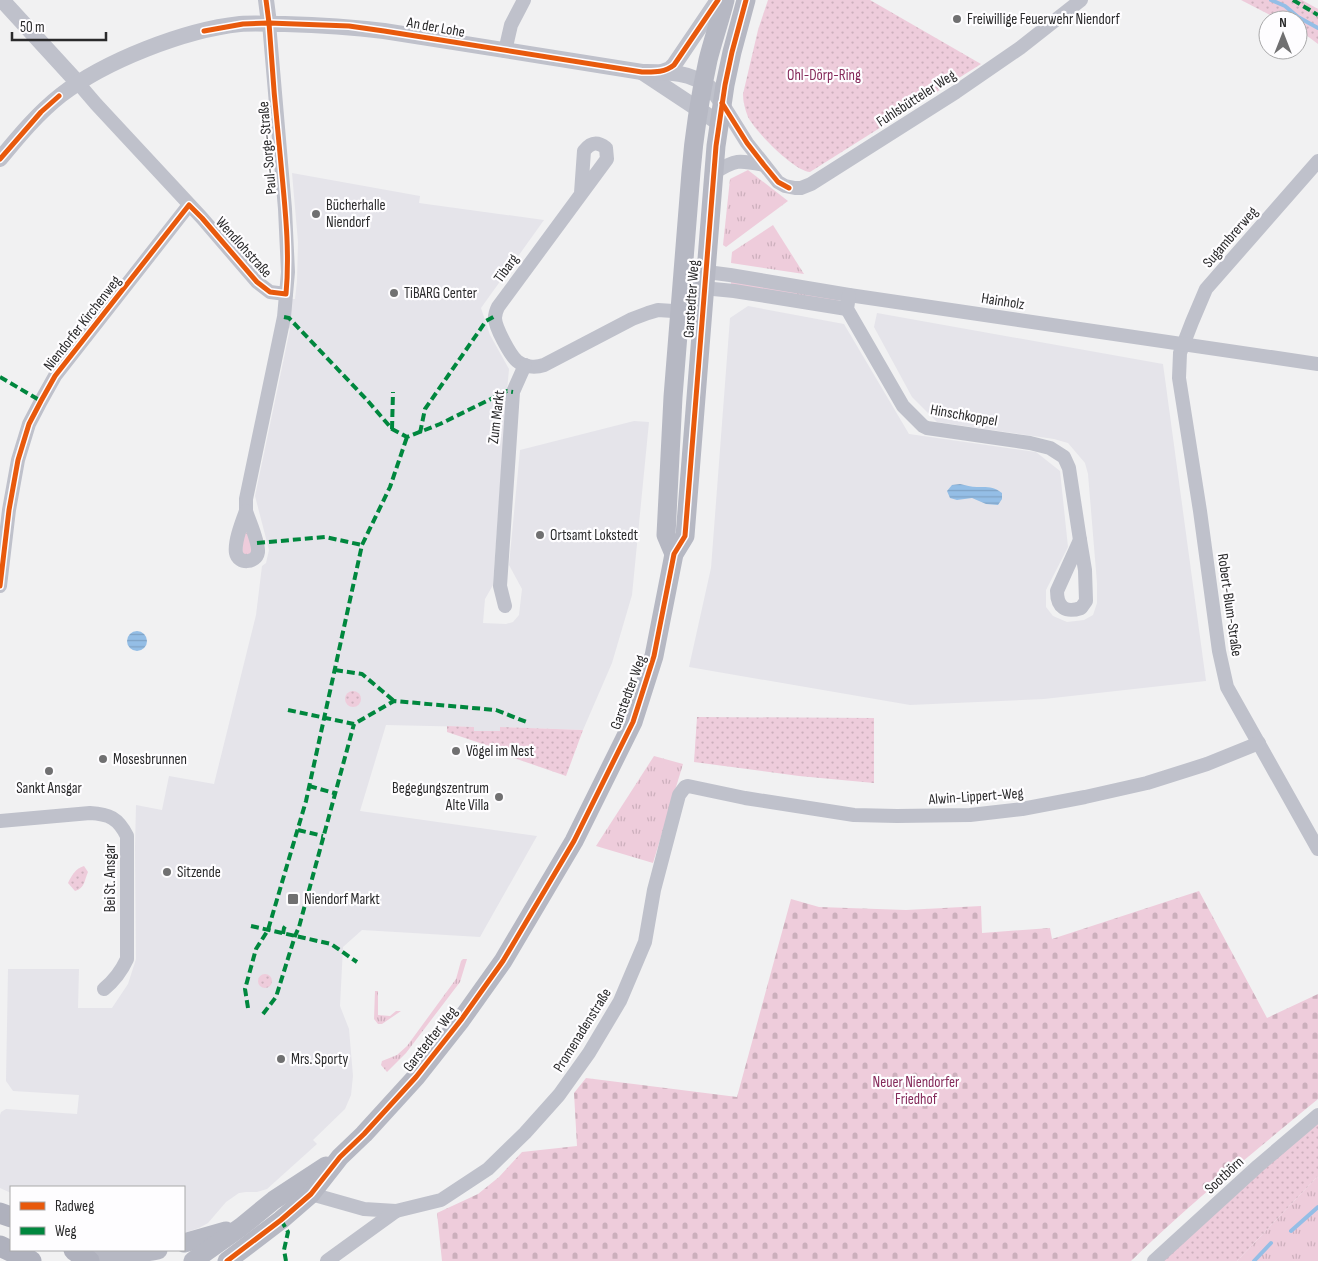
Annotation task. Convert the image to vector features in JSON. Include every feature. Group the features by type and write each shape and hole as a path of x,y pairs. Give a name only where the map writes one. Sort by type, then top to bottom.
{"main road":[{"name":"Garstedter Weg","path":"674,554 666,535 673,397 692,163 703,83 725,0"},
{"name":"Garstedter Weg","path":"227,1261 281,1220 311,1194 340,1157 401,1094 461,1020 503,961 574,841 633,722 654,656 674,554 685,536 719,123 732,52 746,0"},
{"name":"Garstedter Weg","path":"193,1261 241,1227 274,1200 340,1157"},
{"path":"185,1243 241,1227"},
{"path":"10,1251 31,1261"},
{"path":"81,1255 128,1254 150,1251"}],"street":[{"name":"Wendlohstraße","path":"2,0 215,233 256,282 270,292 286,294"},
{"name":"Paul-Sorge-Straße","path":"246,511 246,499 284,317 288,272 266,0"},
{"path":"505,51 511,25 524,0"},
{"path":"662,72 674,65 718,0"},
{"name":"Fuhlsbütteler Weg","path":"722,103 747,143 778,182 785,186 801,188 811,184 956,92 1020,48 1081,0"},
{"name":"An der Lohe","path":"0,158 42,112 60,96 92,74 142,51 180,38 204,31 242,24 349,26 642,72 683,74 711,88 722,103"},
{"name":"An der Lohe","path":"642,72 719,123"},
{"name":"Fuhlsbütteler Weg","path":"719,123 747,143"},
{"path":"714,173 729,163 744,161 764,165"},
{"name":"Sugambrerweg","path":"1184,344 1206,289 1318,161"},
{"name":"Tibarg","path":"525,365 512,355 496,325 496,311 582,193"},
{"name":"Niendorfer Kirchenweg","path":"0,586 9,510 18,460 29,424 55,376 189,205"},
{"name":"Hainholz","path":"683,278 849,295 1318,364"},
{"name":"Hainholz","path":"705,280 734,291 847,309"},
{"path":"847,309 849,295"},
{"name":"Hinschkoppel","path":"847,309 903,406 922,426 1030,443 1050,448 1064,457 1069,468 1080,540"},
{"path":"525,365 544,366 648,312 658,310 703,313"},
{"name":"Robert-Blum-Straße","path":"1184,344 1180,353 1179,378 1219,651 1227,687 1318,849"},
{"name":"Zum Markt","path":"505,606 500,586 513,392 525,365"},
{"name":"Alwin-Lippert-Weg","path":"688,786 802,808 854,815 970,815 1022,809 1147,784 1207,764 1259,743"},
{"name":"Promenadenstraße","path":"311,1194 364,1209 396,1211 441,1200 488,1169 524,1133 559,1095 589,1053 620,1001 645,942 654,890 679,795 688,786"},
{"name":"Bei St. Ansgar","path":"0,821 90,813 103,814 115,819 123,828 126,836 126,959 122,970 104,989"},
{"name":"Sootbörn","path":"1154,1261 1258,1166 1318,1115"},
{"name":"Promenadenstraße","path":"327,1261 396,1211"}],"shaded area":[{"path":"292,173 420,196 419,203 544,220 481,308 490,335 509,369 493,585 485,599 483,623 506,624 513,622 519,615 522,589 509,565 520,450 634,421 649,422 632,595 612,663 583,730 501,727 500,731 474,731 474,727 386,725 360,811 537,836 480,937 362,930 343,947 340,1006 349,1029 353,1076 351,1095 345,1109 313,1140 317,1144 267,1189 257,1192 239,1193 226,1202 208,1223 185,1233 185,1186 10,1186 10,1193 0,1188 1,1112 6,1109 77,1114 79,1095 13,1091 6,1081 8,969 79,969 78,1008 112,1008 128,984 136,959 136,805 162,810 169,776 214,784 256,615 262,566 266,563 269,550 255,496 290,329 287,325 292,299 295,299 298,242"},
{"path":"748,306 844,324 909,434 1036,452 1060,471 1068,547 1046,590 1046,607 1053,616 1067,622 1084,620 1093,615 1097,603 1088,474 1085,463 1068,443 1054,439 937,422 912,397 874,327 877,313 1163,364 1206,681 1044,699 910,705 689,667 711,568 730,318"}],"green space":[{"name":"Ohl-Dörp-Ring","path":"768,0 870,0 981,64 810,172 803,170 785,158 759,132 748,117 744,103 743,94 758,30"},
{"path":"1241,0 1302,0 1318,9 1318,44 1308,36 1308,10 1260,10"},
{"path":"748,170 788,201 726,247 723,245 730,179"},
{"path":"773,225 804,274 731,263 732,252"},
{"path":"731,281 835,297 840,302 731,286"},
{"path":"246,532 253,550 250,556 243,555 242,546"},
{"path":"353,691 361,699 353,707 345,699"},
{"path":"697,717 874,718 874,783 799,776 694,762"},
{"path":"447,726 474,727 474,731 500,731 500,727 583,730 566,776 491,750 489,746 447,732"},
{"path":"654,756 683,764 653,863 596,846"},
{"path":"84,866 88,872 85,881 81,888 75,891 68,883 72,875"},
{"name":"Neuer Niendorfer Friedhof","path":"1199,891 1267,1018 1318,994 1318,1099 1199,1198 1131,1261 442,1261 437,1213 478,1194 499,1177 522,1152 577,1146 574,1093 586,1078 737,1097 791,899 819,907 906,910 981,906 982,933 1050,928 1052,939"},
{"path":"463,959 467,959 460,982 406,1053 387,1072 381,1065 382,1061 397,1055 407,1046 456,979"},
{"path":"262,974 268,974 272,981 268,988 262,988 258,984 258,978"},
{"path":"375,991 378,991 378,1015 390,1016 396,1011 401,1011 382,1024 378,1024 374,1019"},
{"path":"1318,1123 1318,1176 1237,1261 1162,1261 1260,1172"},
{"path":"1318,1176 1318,1261 1237,1261"}],"water":[{"path":"960,484 993,488 1002,493 1002,499 998,505 986,504 972,498 957,500 950,498 947,491 952,485"},
{"path":"137,631 144,634 147,641 144,648 137,651 130,648 127,641 130,634"}],"waterway":[{"path":"1271,0 1285,6 1298,17 1318,28"},
{"path":"1291,1231 1318,1207"},
{"path":"1254,1261 1271,1243"}],"marked path":[{"path":"1293,0 1318,15"},
{"path":"420,433 425,409 486,321 495,316"},
{"path":"284,317 289,318 392,429 407,437 440,424 507,391 513,392"},
{"path":"0,377 41,401"},
{"path":"392,429 393,392"},
{"path":"248,1008 245,989 256,949 268,930 306,801 362,545 390,487 407,437"},
{"path":"257,543 325,537 362,545"},
{"path":"335,670 362,674 394,701"},
{"path":"288,710 354,724 394,701 496,710 529,723"},
{"path":"263,1014 276,997 299,927 354,724"},
{"path":"309,786 334,793"},
{"path":"298,830 323,836"},
{"path":"283,934 287,924"},
{"path":"251,926 331,944 357,962"},
{"path":"281,1220 288,1232 284,1250 286,1261"}],"cycle path":[{"path":"0,586 9,510 18,460 29,424 55,376 189,205 257,282 270,292 286,294 287,262 284,197 266,0"},
{"path":"204,31 243,24 269,23 349,26 642,72 654,72 662,71 674,65 718,0"},
{"path":"227,1261 281,1220 311,1194 340,1157 364,1134 416,1077 461,1020 503,961 574,841 633,722 654,656 674,554 685,536 716,146 725,85 746,0"},
{"path":"0,159 41,112 59,96"},
{"path":"722,103 747,143 764,165 778,182 789,188"}],"place":[{"name":"Freiwillige Feuerwehr Niendorf","path":"957,19"},
{"name":"Bücherhalle Niendorf","path":"316,214"},
{"name":"TiBARG Center","path":"394,293"},
{"name":"Ortsamt Lokstedt","path":"540,535"},
{"name":"Vögel im Nest","path":"456,751"},
{"name":"Mosesbrunnen","path":"103,759"},
{"name":"Sankt Ansgar","path":"49,771"},
{"name":"Begegungszentrum Alte Villa","path":"499,797"},
{"name":"Sitzende","path":"167,872"},
{"name":"Niendorf Markt","path":"293,899"},
{"name":"Mrs. Sporty","path":"281,1059"}]}
